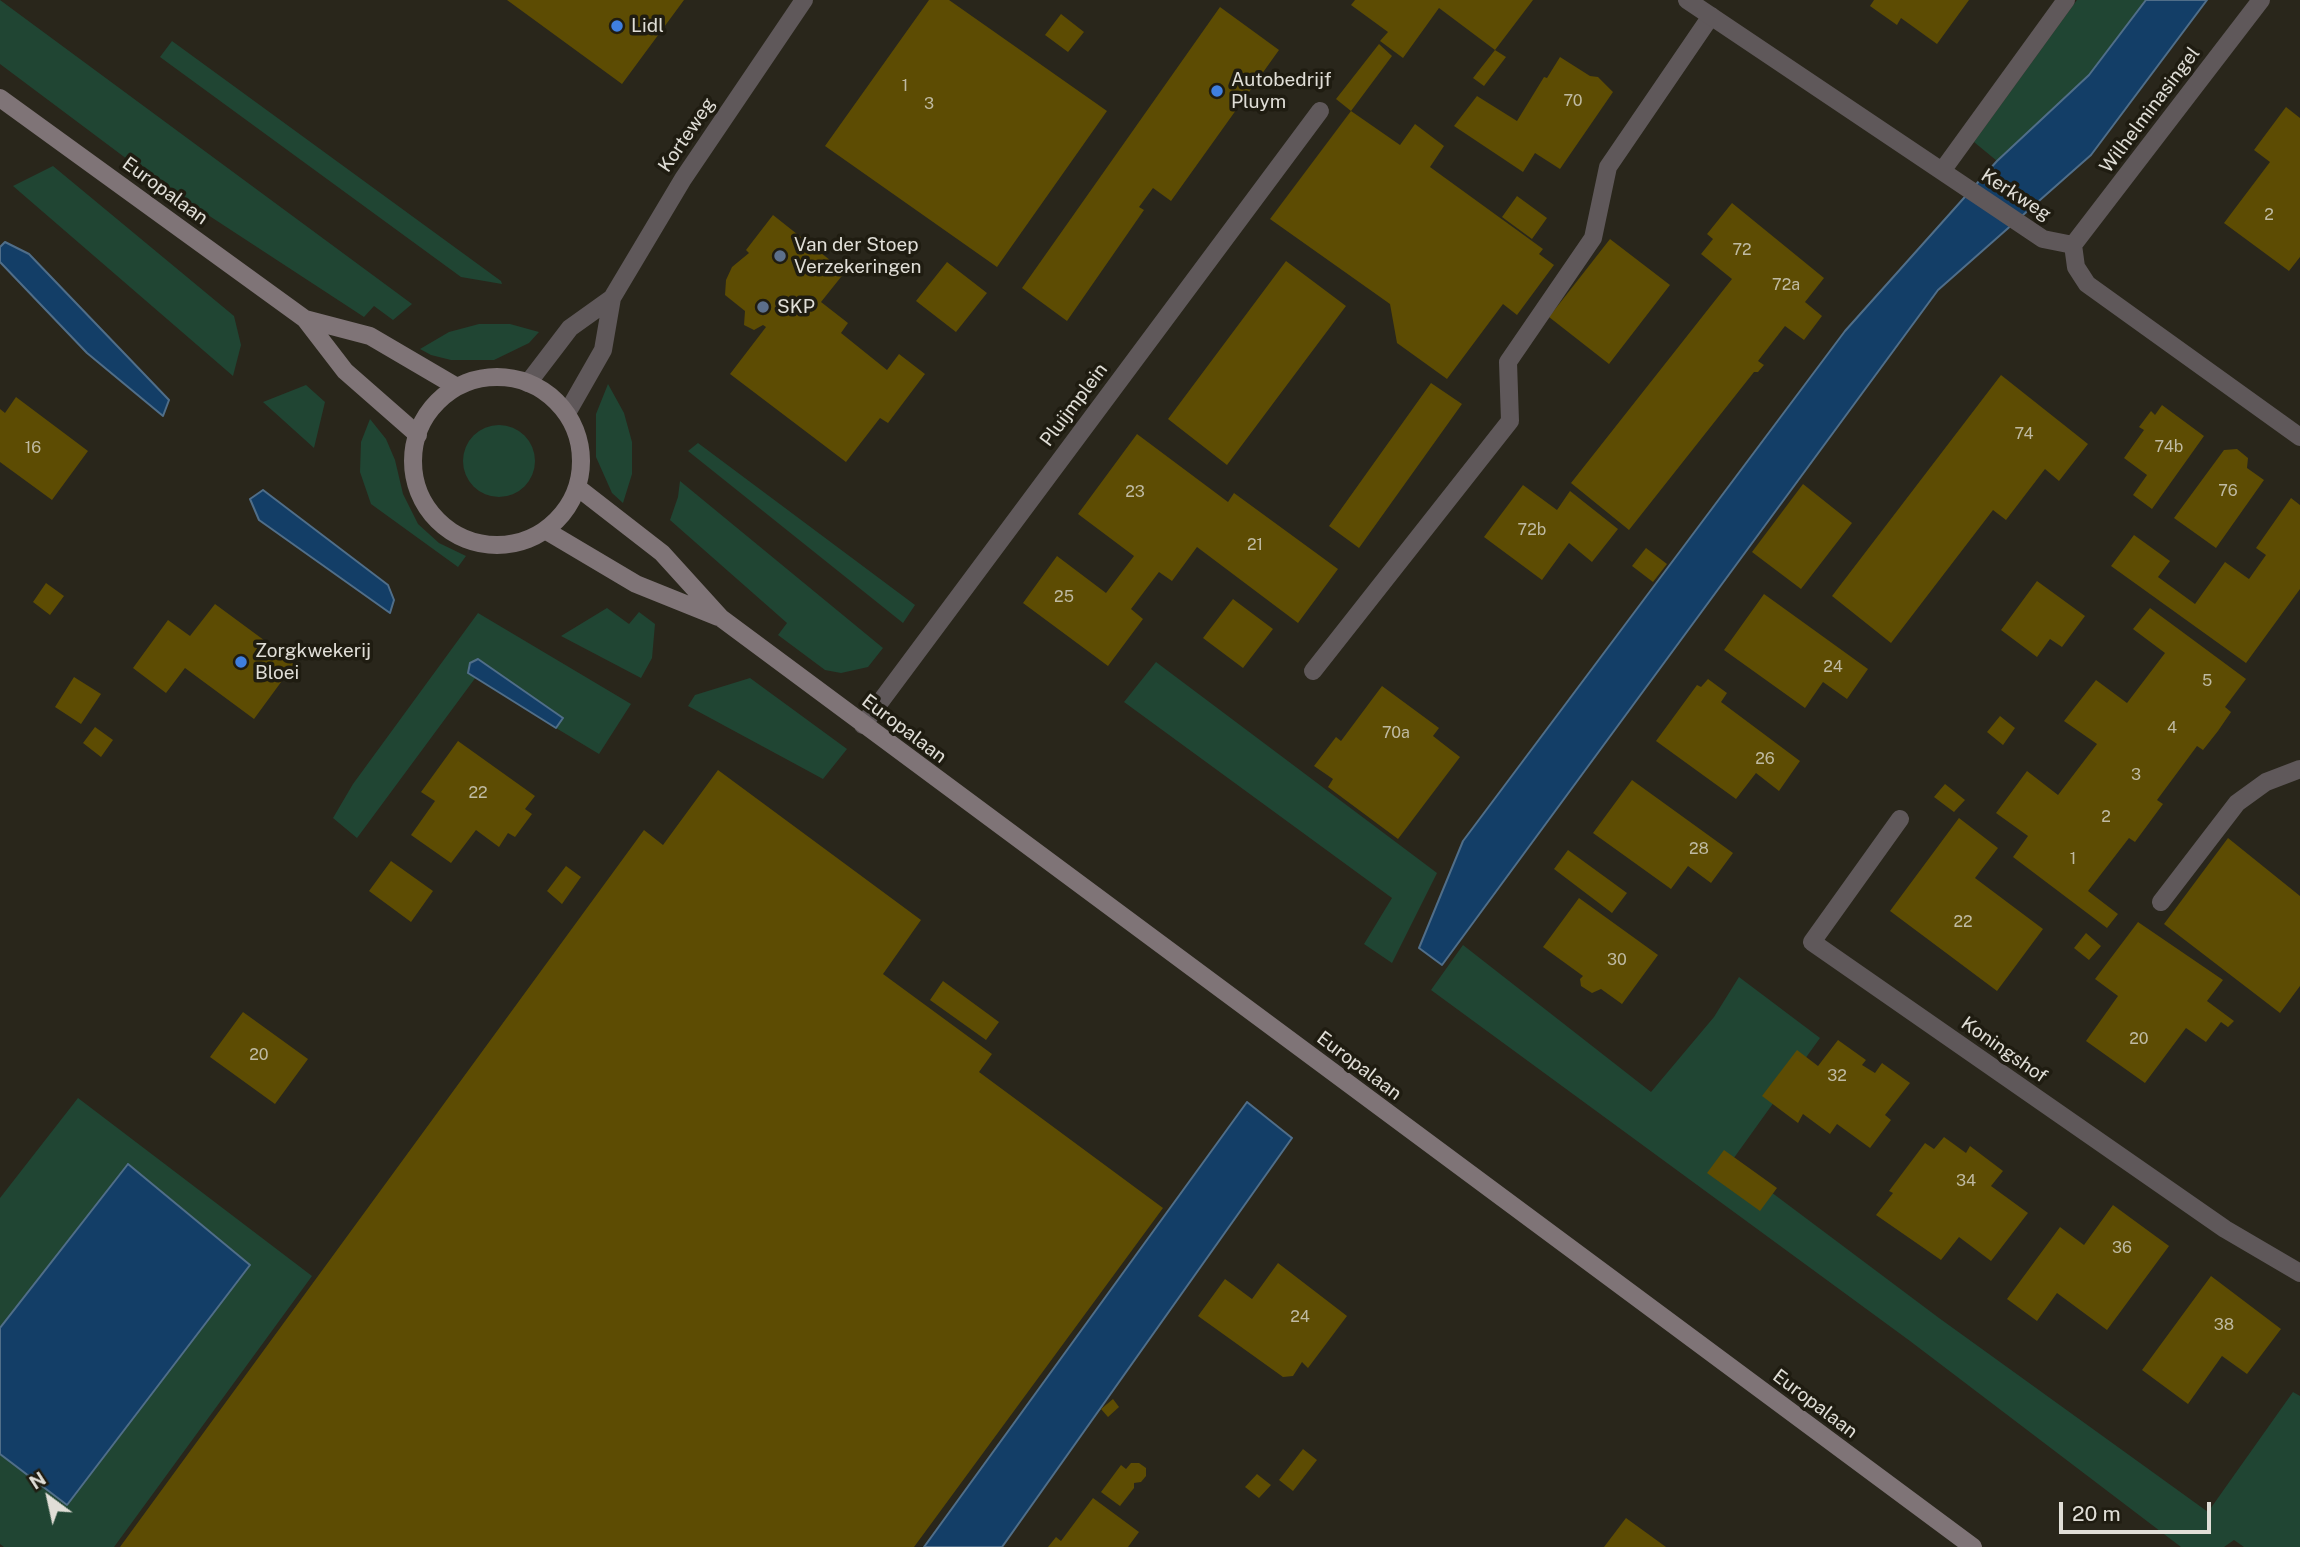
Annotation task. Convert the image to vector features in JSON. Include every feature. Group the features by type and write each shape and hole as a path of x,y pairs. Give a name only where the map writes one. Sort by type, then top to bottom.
{"main road":[{"name":"Europalaan","path":"0,98 305,319 345,371 418,435"},
{"name":"Europalaan","path":"305,319 370,336 457,387"},
{"path":"504,377 528,383 543,390 567,413 579,437 582,462 577,487 570,504 545,530 522,541 496,545 470,541 447,528 429,510 417,486 413,460 418,435 426,416 440,399 457,387 480,379 504,377"},
{"name":"Europalaan","path":"577,487 662,552 721,618 1973,1547"},
{"name":"Europalaan","path":"545,530 636,584 721,618"}],"street":[{"name":"Korteweg","path":"567,413 603,350 612,298 683,179 804,0"},
{"name":"Kerkweg","path":"1687,0 2043,239 2073,245"},
{"path":"1942,171 2066,0"},
{"name":"Wilhelminasingel","path":"2073,245 2261,0"},
{"path":"1313,671 1510,421 1508,362 1593,238 1608,167 1711,16"},
{"name":"Pluijmplein","path":"863,724 1320,111"},
{"path":"2073,245 2076,267 2087,284 2300,437"},
{"name":"Korteweg","path":"528,383 570,328 612,298"},
{"path":"2161,902 2237,803 2266,782 2300,769"},
{"name":"Koningshof","path":"1900,819 1812,942 2225,1229 2300,1273"}],"green space":[{"path":"0,0 412,304 393,320 374,306 364,317 159,183 0,64"},
{"path":"2077,0 2146,0 2089,75 1997,161 1974,142"},
{"path":"172,41 502,284 461,277 160,57"},
{"path":"53,166 234,316 241,345 233,376 13,186"},
{"path":"479,324 510,324 539,332 529,343 494,360 451,360 420,349 449,332"},
{"path":"608,384 624,413 632,442 632,474 623,503 612,493 596,457 596,414"},
{"path":"306,385 325,402 314,448 263,402"},
{"path":"370,419 386,439 395,460 403,494 418,524 439,543 466,556 458,567 371,504 360,472 361,442"},
{"path":"499,425 513,428 525,435 532,447 535,461 532,475 525,487 513,494 499,497 485,494 473,487 466,475 463,461 466,447 473,435 485,428"},
{"path":"698,443 915,605 903,623 688,451"},
{"path":"680,481 883,648 868,667 841,673 825,670 778,635 787,623 670,520"},
{"path":"607,608 629,624 639,612 655,624 652,658 641,678 561,636"},
{"path":"478,613 631,704 599,754 556,728 563,718 468,672 476,677 357,838 333,818 353,784"},
{"path":"1156,662 1437,873 1392,963 1364,944 1392,898 1124,702"},
{"path":"750,678 847,749 823,779 688,706 695,695"},
{"path":"1463,945 1651,1092 1714,1017 1739,977 1820,1038 1731,1162 1939,1318 2208,1512 2293,1392 2300,1396 2300,1547 2244,1547 2234,1540 2224,1547 2181,1547 1910,1341 1431,990"},
{"path":"78,1098 312,1276 114,1547 4,1547 0,1544 0,1454 68,1505 128,1164 0,1328 0,1198"}],"water":[{"path":"2146,0 2207,0 2091,155 1938,290 1442,965 1419,948 1463,841 1845,331 1997,161 2089,75"},
{"path":"5,242 29,254 169,400 163,416 87,353 0,262 0,247"},
{"path":"263,490 388,585 394,600 390,613 259,520 250,499"},
{"path":"478,659 563,718 556,728 468,673 470,663"},
{"path":"1247,1102 1292,1138 1002,1547 924,1547"},
{"path":"128,1164 250,1265 67,1505 0,1454 0,1328"}],"building":[{"path":"507,0 684,0 622,84"},
{"path":"929,0 949,0 1107,111 997,267 825,146"},
{"path":"1355,0 1533,0 1495,50 1439,8 1403,58 1380,41 1388,32 1351,5"},
{"path":"1874,0 1969,0 1937,44 1901,18 1897,25 1870,6"},
{"path":"1220,7 1279,50 1171,201 1153,188 1139,207 1144,210 1067,321 1022,288"},
{"path":"1061,14 1084,32 1068,52 1045,35"},
{"path":"1379,44 1392,56 1351,111 1336,99"},
{"path":"1495,50 1506,57 1484,86 1473,78"},
{"path":"1560,57 1590,76 1598,77 1613,92 1560,169 1535,153 1523,172 1454,126 1477,96 1517,121 1544,77 1547,78"},
{"path":"2286,107 2300,118 2300,257 2289,271 2224,223 2270,162 2254,150"},
{"path":"1351,111 1400,145 1415,124 1444,146 1430,167 1543,249 1539,254 1554,265 1517,315 1503,304 1447,379 1397,343 1390,304 1270,219"},
{"path":"1517,196 1547,218 1532,239 1502,217"},
{"path":"1732,203 1824,278 1805,302 1822,316 1804,340 1785,326 1758,361 1764,365 1758,372 1754,372 1629,530 1571,483 1732,279 1701,254 1713,239 1707,234"},
{"path":"773,215 845,272 821,302 848,323 841,333 887,370 899,354 925,374 888,423 880,418 846,462 730,374 766,327 763,325 754,330 744,325 745,311 725,295 726,280 732,267 749,253 746,250"},
{"path":"1610,239 1670,285 1609,364 1549,317"},
{"path":"1286,261 1346,306 1227,465 1168,419"},
{"path":"947,262 987,293 956,332 916,301"},
{"path":"2001,375 2088,444 2059,481 2045,469 2006,520 1993,510 1891,643 1832,596"},
{"path":"1431,383 1462,404 1359,548 1329,526"},
{"path":"16,397 88,451 52,500 0,462 0,409 5,413"},
{"path":"2162,405 2204,436 2152,509 2133,495 2147,475 2124,458 2144,430 2139,427 2151,411 2155,415"},
{"path":"1137,434 1228,502 1234,493 1338,569 1298,623 1197,547 1172,581 1159,572 1131,609 1143,619 1108,666 1023,603 1057,556 1106,593 1134,556 1078,514"},
{"path":"2237,449 2248,458 2247,468 2264,480 2216,548 2174,518 2224,450"},
{"path":"1803,484 1852,523 1801,589 1752,552"},
{"path":"1523,485 1557,510 1570,491 1618,529 1592,562 1569,543 1542,580 1484,537"},
{"path":"2291,498 2300,505 2300,589 2246,663 2111,566 2134,535 2170,561 2158,577 2195,604 2225,562 2249,579 2266,555 2256,548"},
{"path":"1646,548 1667,564 1653,582 1632,566"},
{"path":"2037,581 2085,616 2062,647 2050,639 2037,657 2001,630"},
{"path":"46,583 64,596 50,615 33,602"},
{"path":"1764,594 1868,669 1847,699 1823,682 1805,708 1724,650"},
{"path":"1233,599 1273,629 1243,668 1203,638"},
{"path":"215,604 295,663 254,719 185,668 166,693 133,668 168,620 190,636"},
{"path":"2150,608 2246,679 2225,707 2231,712 2218,731 2203,750 2197,746 2157,800 2163,804 2135,842 2129,838 2088,891 2118,914 2107,928 2013,857 2028,836 1996,813 2027,771 2058,795 2097,744 2064,721 2096,680 2127,703 2165,653 2133,629"},
{"path":"74,677 101,694 81,724 55,707"},
{"path":"1708,679 1727,693 1721,702 1800,761 1779,791 1756,773 1736,799 1656,741 1697,685 1701,687"},
{"path":"1382,686 1439,728 1433,736 1460,757 1398,839 1328,787 1333,779 1314,766 1336,737 1341,741"},
{"path":"2000,716 2015,728 2003,745 1987,732"},
{"path":"95,727 113,740 101,757 83,743"},
{"path":"458,741 535,796 525,809 532,814 515,837 508,833 499,847 476,830 451,863 411,835 435,801 421,792"},
{"path":"718,770 921,920 883,974 992,1054 979,1072 1163,1208 914,1547 120,1547 644,830 663,845"},
{"path":"1632,780 1733,853 1711,883 1688,866 1671,889 1593,833"},
{"path":"1945,784 1965,800 1954,812 1934,797"},
{"path":"1959,818 1998,848 1975,878 2043,929 1997,991 1890,911"},
{"path":"2228,838 2300,896 2300,986 2280,1013 2164,924"},
{"path":"1568,850 1627,893 1612,913 1554,869"},
{"path":"391,861 433,891 411,922 369,891"},
{"path":"566,866 581,877 562,904 547,891"},
{"path":"1579,898 1658,955 1622,1004 1601,989 1592,993 1581,986 1580,979 1583,976 1543,947"},
{"path":"2138,922 2223,980 2207,1001 2234,1021 2228,1027 2221,1022 2206,1042 2186,1028 2145,1083 2086,1041 2118,996 2095,979"},
{"path":"2086,933 2101,946 2089,960 2074,948"},
{"path":"943,981 999,1022 986,1040 930,1000"},
{"path":"243,1012 308,1059 275,1104 210,1057"},
{"path":"1838,1040 1866,1060 1862,1065 1875,1073 1882,1063 1910,1083 1885,1115 1891,1120 1870,1148 1837,1124 1830,1134 1803,1114 1798,1123 1762,1096 1797,1050 1818,1066"},
{"path":"1944,1137 1966,1153 1970,1146 2003,1171 1991,1186 2028,1213 1991,1261 1959,1237 1941,1260 1876,1215 1893,1193 1889,1191 1925,1143 1934,1149"},
{"path":"1724,1150 1777,1188 1760,1211 1707,1173"},
{"path":"2113,1205 2169,1246 2107,1330 2057,1293 2037,1321 2007,1299 2060,1227 2084,1245"},
{"path":"1278,1263 1347,1316 1308,1368 1302,1362 1293,1376 1283,1377 1198,1316 1225,1279 1252,1299"},
{"path":"2211,1276 2281,1329 2247,1374 2222,1356 2188,1404 2142,1370"},
{"path":"1113,1399 1119,1407 1108,1417 1101,1409"},
{"path":"1303,1449 1317,1460 1293,1491 1279,1480"},
{"path":"1131,1463 1139,1463 1146,1468 1146,1476 1141,1482 1134,1483 1134,1488 1120,1506 1101,1492 1121,1465 1126,1469"},
{"path":"1257,1474 1271,1485 1259,1498 1245,1487"},
{"path":"1093,1498 1139,1532 1128,1547 1048,1547 1056,1537 1061,1541"},
{"path":"1626,1518 1666,1547 1604,1547"}],"place":[{"name":"Lidl","path":"617,26"},
{"name":"Autobedrijf Pluym","path":"1217,91"},
{"name":"Van der Stoep Verzekeringen","path":"780,256"},
{"name":"SKP","path":"763,307"},
{"name":"Zorgkwekerij Bloei","path":"241,662"}]}
